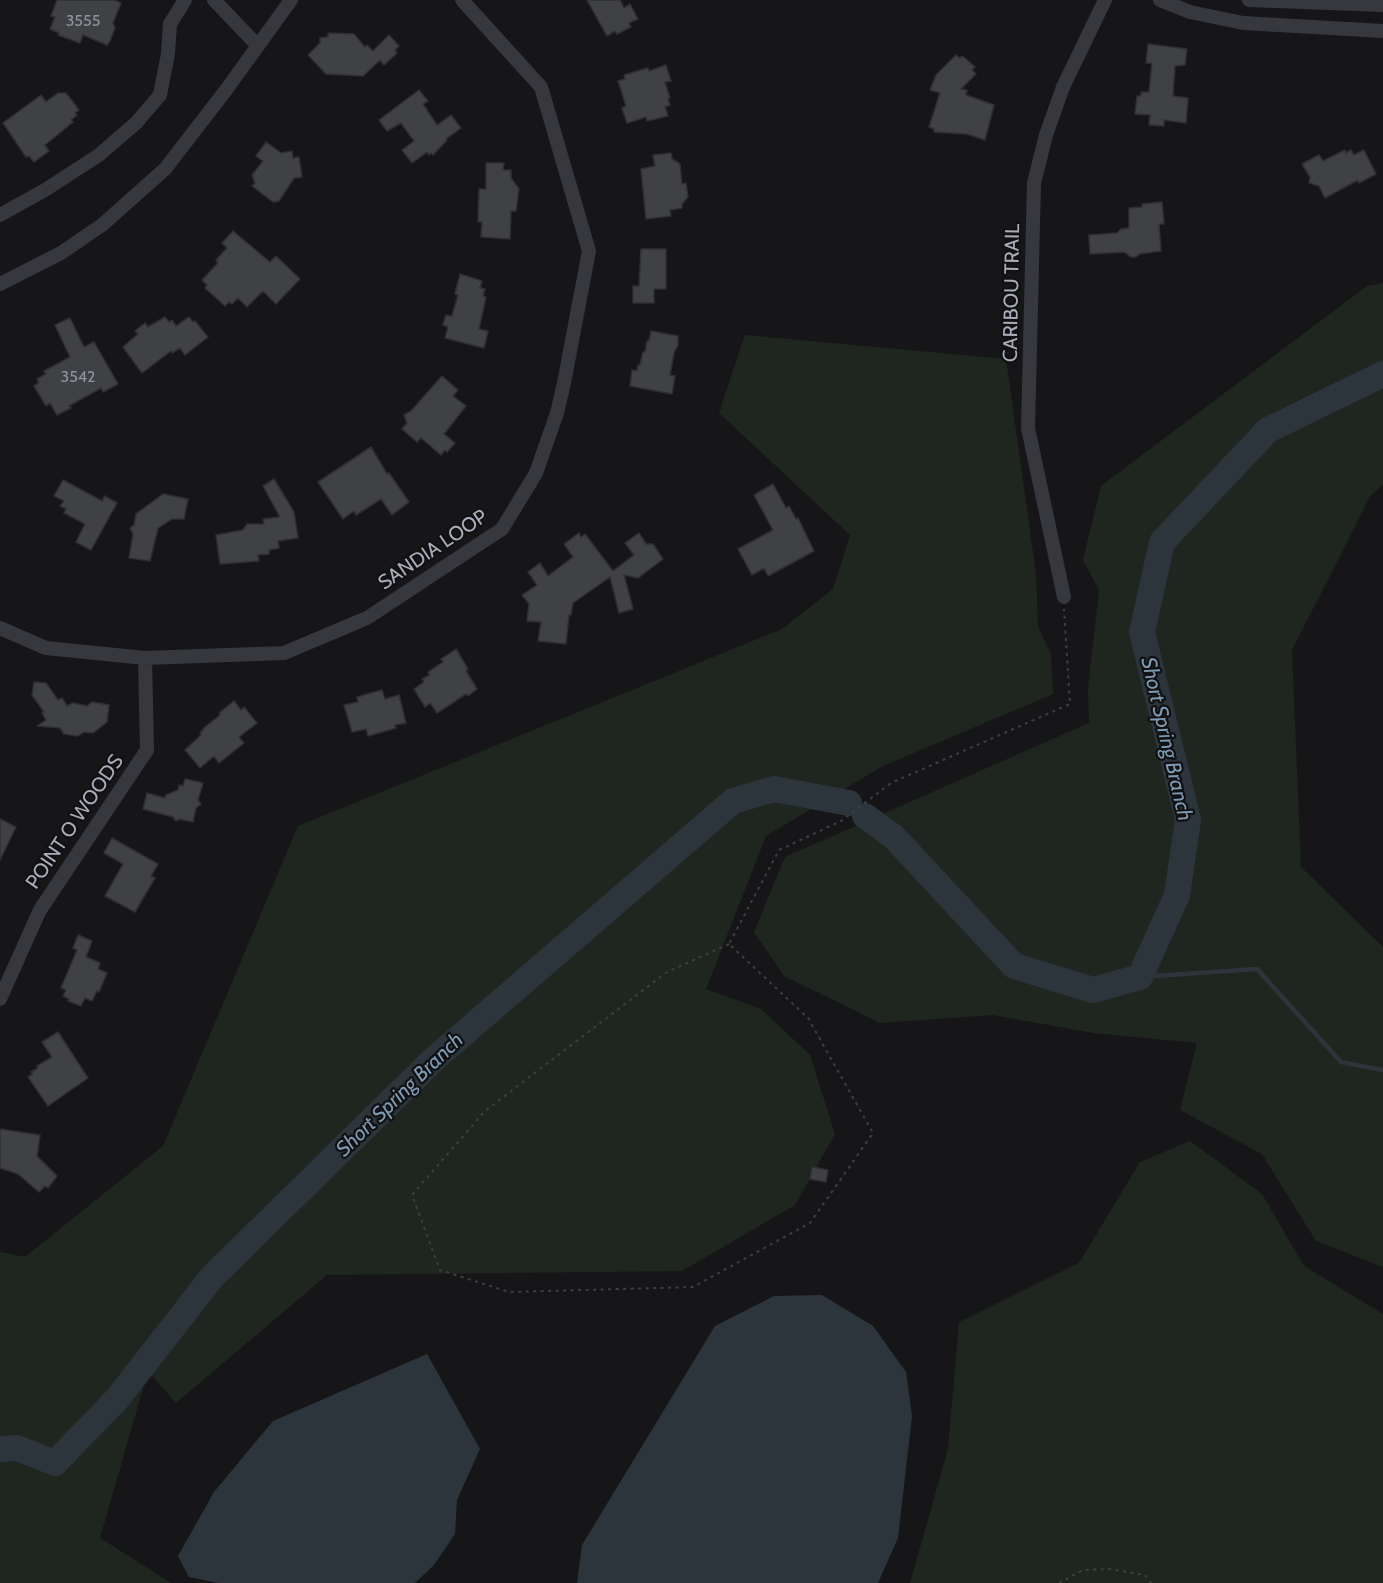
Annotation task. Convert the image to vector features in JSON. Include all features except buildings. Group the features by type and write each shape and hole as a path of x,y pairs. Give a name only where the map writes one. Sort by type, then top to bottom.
{"street":[{"path":"0,215 45,190 99,155 136,123 160,95 168,54 170,24 185,0"},
{"path":"214,0 258,46"},
{"path":"0,284 61,253 102,225 157,177 179,151 291,0"},
{"name":"SANDIA LOOP","path":"0,628 46,648 145,658 284,653 367,618 502,528 536,473 556,413 564,383 589,251 541,87 462,0"},
{"name":"CARIBOU TRAIL","path":"1064,597 1028,428 1034,183 1046,135 1063,87 1105,0"},
{"path":"1160,0 1190,12 1243,22 1383,32"},
{"path":"1249,0 1383,5"},
{"path":"1303,2 1303,27"},
{"name":"POINT O WOODS","path":"0,999 40,910 147,750 145,658"}],"path":[{"path":"729,944 808,1018 873,1134 810,1223 693,1287 509,1292 440,1270 412,1195 484,1111 667,972 729,944 779,850 840,822 891,783 1070,704 1064,597"},
{"path":"1059,1583 1083,1570 1109,1569 1145,1575 1152,1583"}],"shaded area":[{"path":"1383,283 1383,485 1371,495 1292,650 1301,867 1383,947 1383,1267 1316,1241 1262,1154 1180,1110 1197,1043 1094,1033 992,1015 880,1023 784,976 754,932 785,857 1089,723 1088,688 1099,590 1083,560 1101,486 1367,286"},
{"path":"745,335 1006,359 1036,574 1038,627 1051,654 1053,694 883,766 766,836 706,989 761,1009 810,1055 835,1134 795,1205 682,1271 327,1275 176,1403 148,1371 100,1538 171,1583 0,1583 0,1252 25,1257 163,1146 298,826 782,629 833,589 850,535 719,413"},
{"path":"1190,1141 1262,1194 1304,1266 1383,1314 1383,1583 910,1583 948,1449 959,1322 1079,1263 1140,1162"},
{"path":"822,1295 873,1326 906,1372 912,1416 898,1538 878,1583 577,1583 582,1545 715,1326 774,1296"},
{"path":"427,1354 480,1449 457,1500 455,1534 434,1565 415,1583 218,1583 189,1577 178,1556 214,1492 273,1421"}],"waterway":[{"name":"Short Spring Branch","path":"865,816 894,837 1014,966 1093,990 1140,977 1177,895 1188,820 1142,632 1162,542 1268,430 1383,374"},
{"name":"Short Spring Branch","path":"0,1449 17,1448 55,1463 117,1399 212,1277 433,1060 733,801 774,789 849,803"},
{"path":"1140,977 1257,969 1341,1062 1383,1070"}]}
